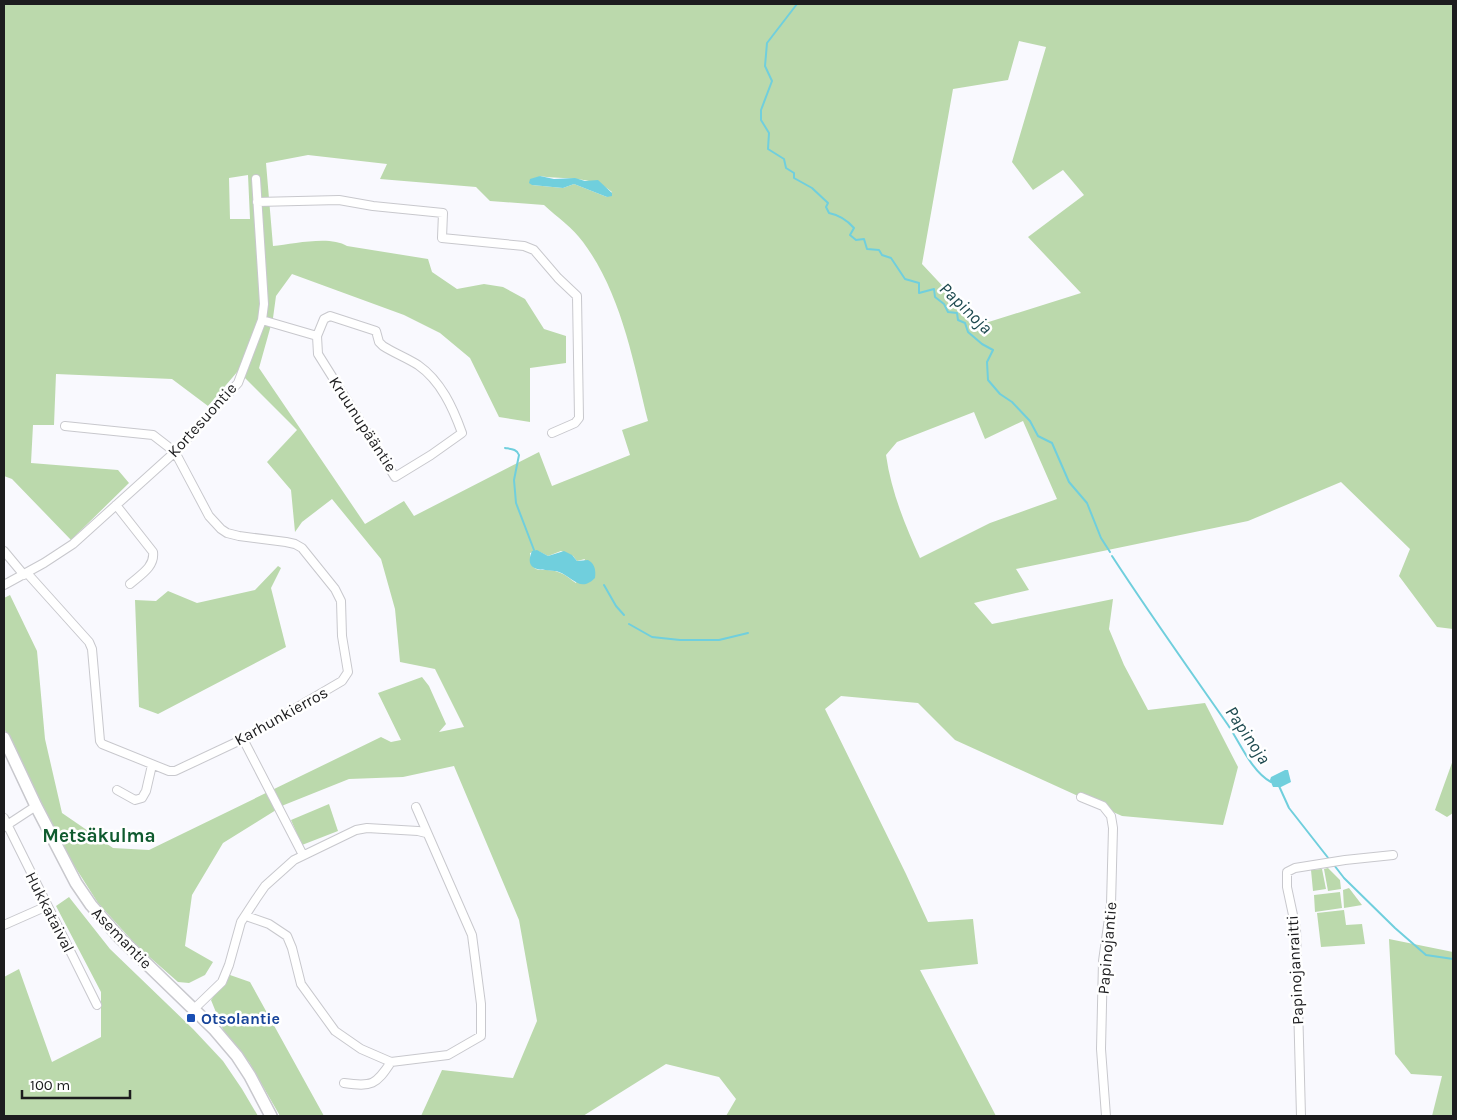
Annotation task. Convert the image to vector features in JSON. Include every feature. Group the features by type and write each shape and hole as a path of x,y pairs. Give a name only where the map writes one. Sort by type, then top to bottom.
{"main road":[{"name":"Asemantie","path":"4,738 36,806 76,883 91,905 119,937 214,1029 237,1056 272,1116"}],"street":[{"name":"Kortesuontie","path":"4,585 73,544 175,452 238,383 262,320 264,304 256,179"},
{"path":"257,202 339,200 373,206 443,213 442,238 524,246 534,250 558,278 577,296 579,418 574,423 552,432"},
{"name":"Kruunupääntie","path":"330,316 376,331 379,342 383,346 417,364 430,375 448,399 462,433 395,477 318,354 317,336 324,319 330,316"},
{"path":"262,320 317,336"},
{"path":"65,426 153,435 175,452"},
{"name":"Karhunkierros","path":"25,574 89,642 92,649 100,741 102,744 169,771 175,771 243,739 342,681 348,672 342,636 341,601 335,589 302,548 295,544 239,536 227,533 221,528 209,516 175,452"},
{"path":"116,505 153,552 152,564 130,584"},
{"path":"4,551 25,574"},
{"path":"243,739 303,855"},
{"path":"117,790 135,800 142,798 146,791 152,765"},
{"name":"Papinojantie","path":"1081,797 1103,806 1110,816 1113,828 1111,904 1103,961 1101,1049 1106,1116"},
{"path":"6,826 36,806"},
{"path":"246,916 269,924 287,936 301,984 335,1032 361,1049 391,1062 448,1054 482,1036 481,1004 472,935 426,834 416,806"},
{"name":"Hukkataival","path":"4,818 6,826 97,1005"},
{"path":"194,1009 222,982 229,965 241,922 256,899 265,886 294,860 356,830 367,828 418,831 426,834"},
{"name":"Papinojanraitti","path":"1302,1116 1296,929 1287,887 1287,872 1295,868 1394,855"},
{"path":"4,926 47,906"},
{"path":"344,1083 360,1085 374,1083 384,1074 391,1062"}],"green space":[{"path":"4,4 1453,4 1453,629 1437,627 1399,576 1410,549 1341,482 1248,521 1016,569 1029,590 974,603 992,624 1113,599 1109,629 1124,665 1148,710 1205,703 1238,767 1223,825 1122,816 955,740 918,703 841,696 825,709 928,922 973,919 978,964 920,970 996,1116 726,1116 736,1099 719,1077 666,1064 583,1116 421,1116 442,1070 513,1078 537,1021 519,920 454,766 403,777 349,779 284,805 223,843 192,895 185,946 213,962 205,975 189,983 178,982 137,946 98,903 44,814 4,728 4,598 10,595 37,651 45,739 62,813 113,848 149,850 381,737 391,742 401,740 378,693 422,677 429,686 446,724 439,732 464,727 435,669 400,662 395,609 381,559 332,499 302,522 295,532 291,490 267,462 297,430 238,371 208,406 172,379 56,374 54,425 33,425 31,463 118,470 129,483 71,540 12,479 4,476","holes":["1019,41 1046,47 1012,162 1033,190 1063,170 1084,195 1028,237 1081,293 979,325 922,264 953,89 1008,80","308,155 387,164 380,179 476,187 490,201 544,205 570,227 583,242 607,283 624,328 648,421 622,430 630,455 552,486 539,452 414,516 404,501 365,524 259,368 273,318 276,296 292,274 404,315 440,333 470,358 499,417 530,422 530,368 566,363 566,336 544,329 525,299 503,287 484,284 457,289 432,272 428,259 347,246 331,241 311,241 273,246 266,163","248,175 250,219 230,219 229,178","540,176 578,179 596,183 612,192 607,197 574,184 563,188 532,185","974,412 985,439 1023,421 1057,499 990,523 920,558 899,508 891,482 886,455 897,442","538,551 548,556 561,551 573,556 577,561 585,559 576,583 561,573 552,570 538,570 531,561 530,553"]},
{"path":"278,566 281,568 271,588 286,647 158,714 139,707 135,600 156,601 168,591 197,603 255,590"},
{"path":"1453,760 1453,813 1447,817 1435,810"},
{"path":"329,804 338,831 302,845 291,820"},
{"path":"1328,868 1340,880 1341,889 1328,891 1324,869"},
{"path":"1322,869 1326,889 1313,891 1311,870"},
{"path":"1349,888 1362,905 1344,908 1343,890"},
{"path":"1340,892 1342,908 1315,912 1314,895"},
{"path":"69,897 110,949 193,1029 223,1061 258,1116 4,1116 4,977 19,969 52,1062 101,1037 101,992 56,906"},
{"path":"1344,910 1346,925 1362,924 1365,944 1321,947 1317,913"},
{"path":"1389,939 1453,952 1453,1116 1432,1116 1442,1076 1411,1074 1395,1054"},
{"path":"230,975 250,982 324,1116 280,1116 249,1062 224,1032 211,1000"}],"water":[{"path":"540,176 554,179 598,180 612,193 612,196 607,197 574,184 563,188 532,185 529,183 530,179"},
{"path":"537,550 548,556 564,551 572,555 577,561 588,560 594,568 595,578 590,582 581,584 559,572 537,569 530,564 530,559 532,551"},
{"path":"1288,770 1291,782 1281,787 1273,787 1270,780 1271,777"}],"waterway":[{"name":"Papinoja","path":"797,4 767,43 765,66 772,81 761,110 761,120 769,133 768,149 784,159 786,168 794,173 794,178 812,188 828,203 826,207 829,213 846,220 854,228 850,235 856,240 864,239 867,249 879,250 882,255 891,258 905,279 919,283 919,293 934,289 935,297 944,304 948,312 957,313 958,320 965,323 968,332 982,344 993,350 987,362 988,380 1000,394 1012,402 1030,421 1038,436 1052,443 1069,482 1087,503 1101,538 1110,552"},
{"path":"505,448 515,450 519,455 514,480 516,503 534,550"},
{"name":"Papinoja","path":"1112,556 1228,725 1252,764 1271,782"},
{"path":"604,585 616,606 624,615"},
{"path":"629,624 652,637 680,640 719,640 748,633"},
{"name":"Papinoja","path":"1279,786 1289,808 1329,859"},
{"name":"Papinoja","path":"1334,865 1344,878 1395,928 1426,955 1453,959"}],"place":[{"name":"Otsolantie","path":"191,1018"}],"district":[{"name":"Metsäkulma","path":"99,836"}]}
